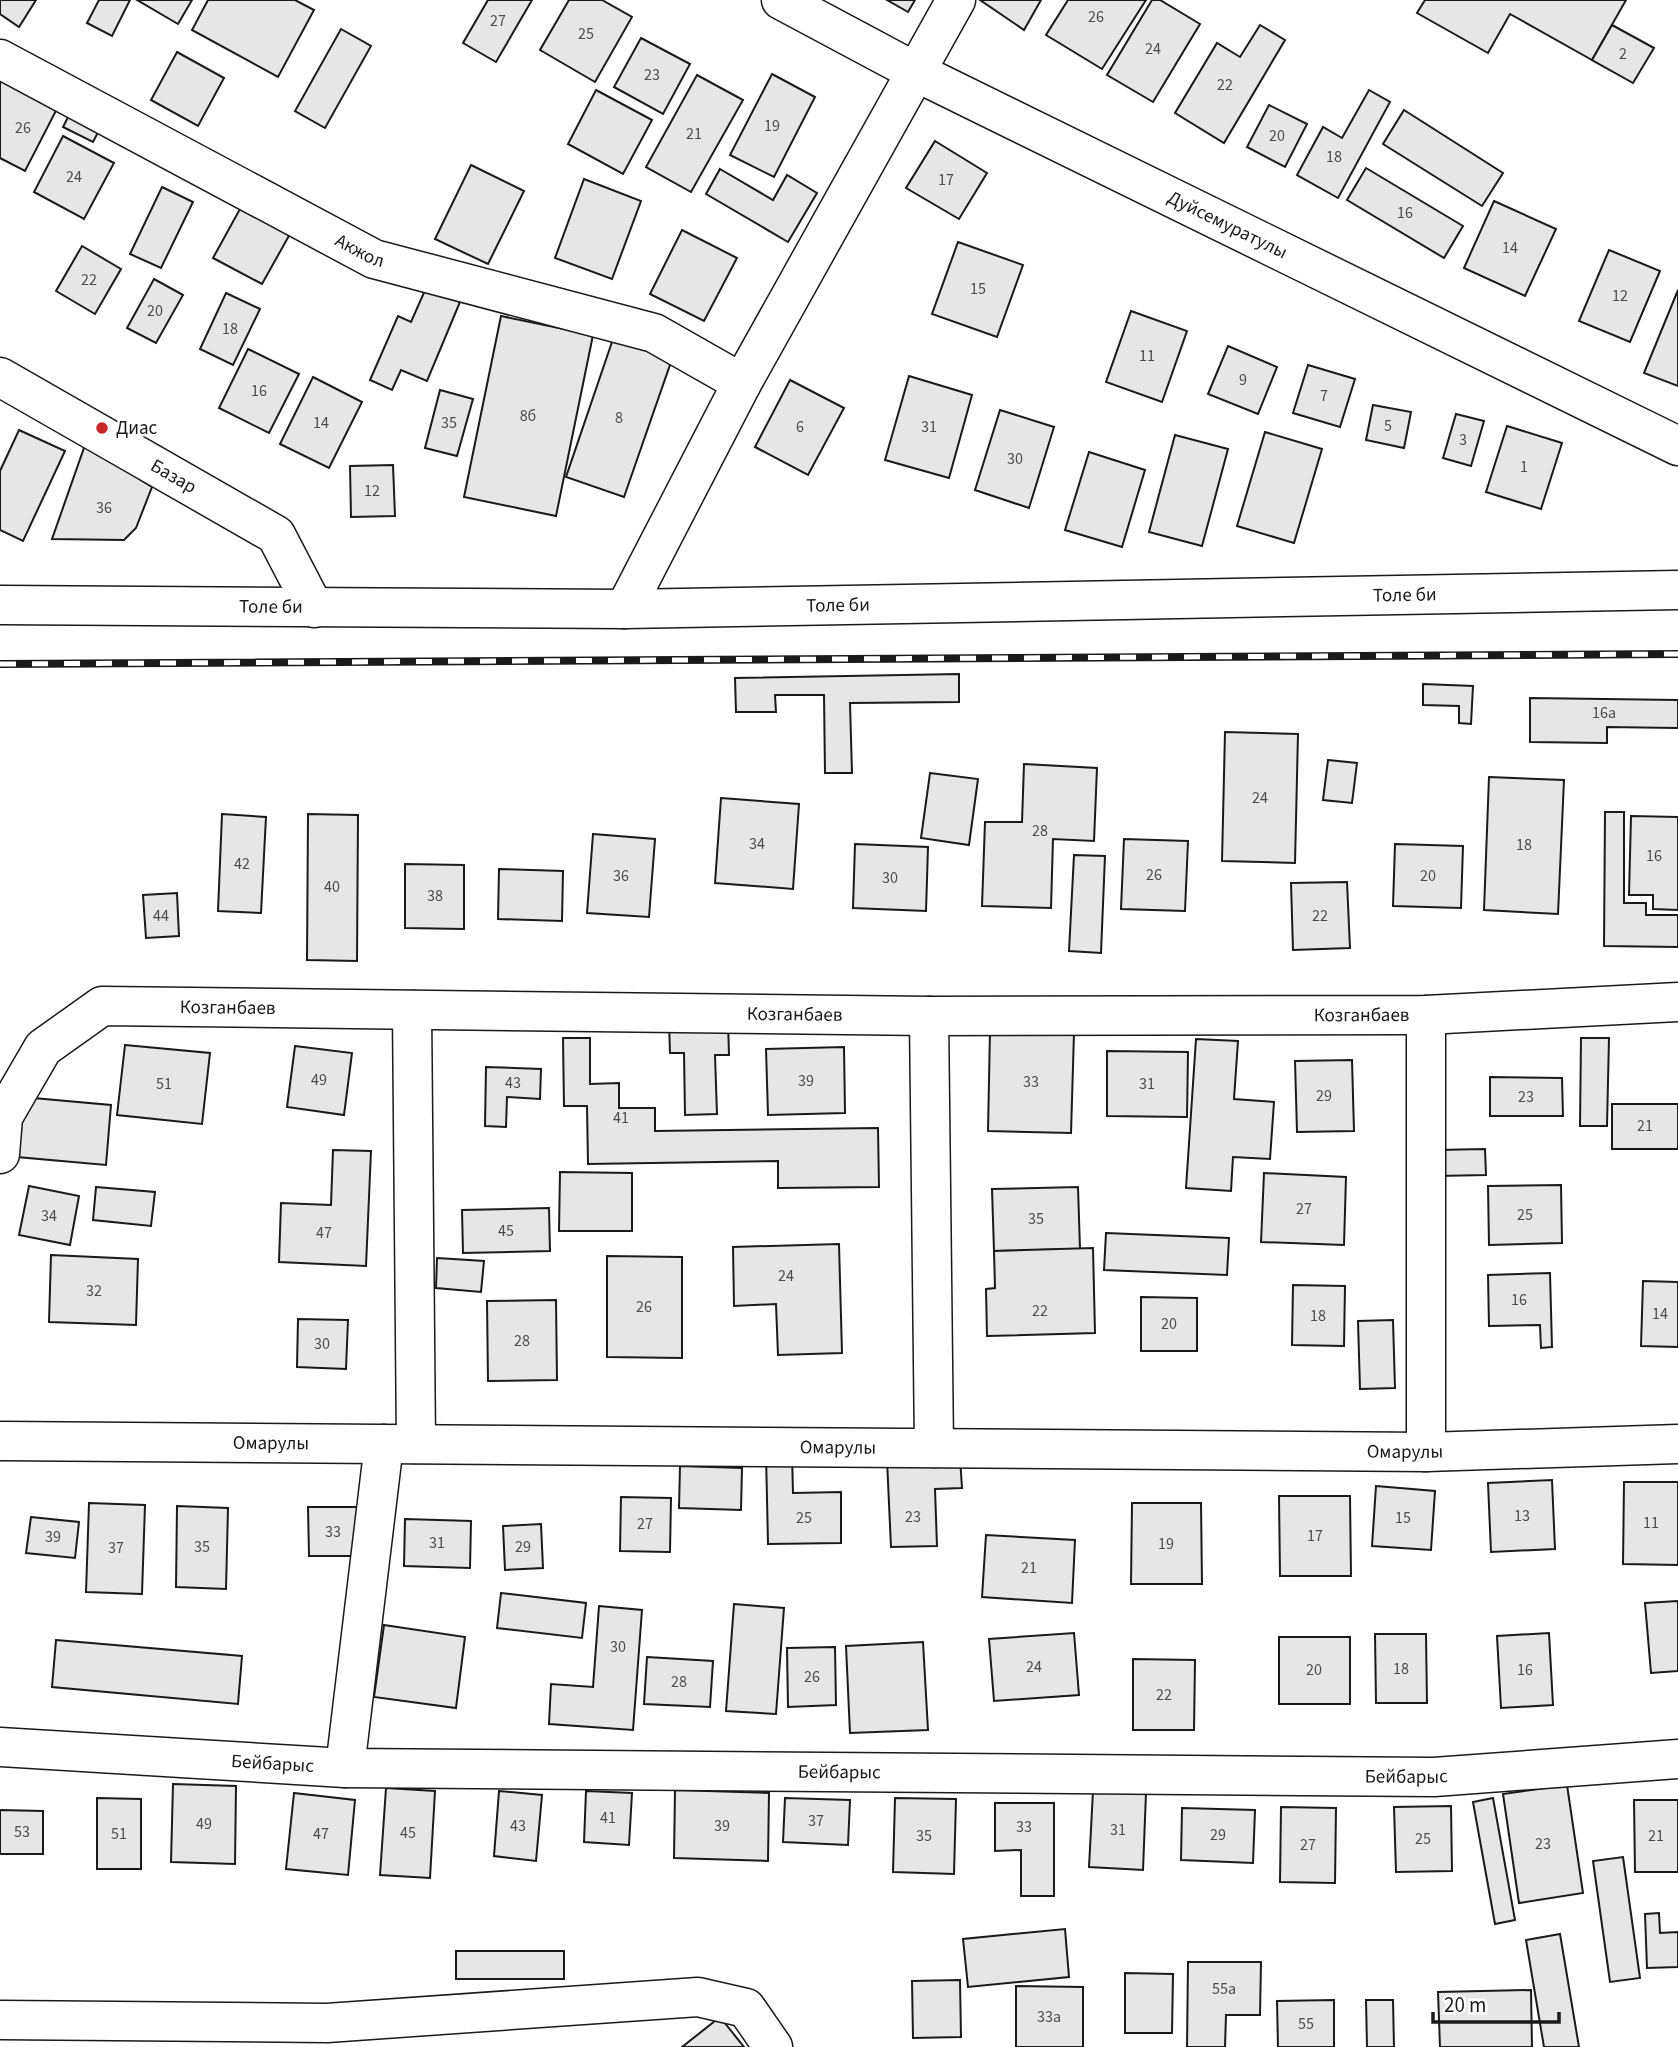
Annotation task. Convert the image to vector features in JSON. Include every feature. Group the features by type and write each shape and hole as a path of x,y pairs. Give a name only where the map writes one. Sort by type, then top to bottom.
{"street":[{"name":"Дуйсемуратулы","path":"781,0 914,71 1678,446"},
{"path":"625,608 742,383 956,0"},
{"name":"Акжол","path":"0,59 374,259 654,333 742,383"},
{"name":"Базар","path":"0,377 276,536 314,607"},
{"name":"Толе би","path":"0,605 625,608 1678,590"},
{"name":"Козганбаев","path":"0,1154 3,1117 43,1048 102,1006 929,1016 1426,1015 1678,1002"},
{"path":"345,1768 400,1444 412,1010"},
{"path":"1426,1015 1426,1452"},
{"path":"929,1016 934,1448"},
{"name":"Омарулы","path":"0,1441 1426,1452 1678,1444"},
{"name":"Бейбарыс","path":"0,1747 345,1768 1434,1777 1678,1759"},
{"path":"0,2020 327,2023 698,1997 746,2008 773,2047"}],"building":[{"path":"0,0 36,0 19,27 0,14"},
{"path":"99,0 130,0 112,36 87,23"},
{"path":"137,0 192,0 178,24"},
{"path":"208,0 295,0 314,10 278,77 192,30"},
{"path":"488,0 532,0 496,62 463,43"},
{"path":"569,0 602,0 632,17 595,82 540,50"},
{"path":"887,0 915,0 908,12"},
{"path":"980,0 1041,0 1024,30"},
{"path":"1068,0 1146,0 1102,69 1046,35"},
{"path":"1152,0 1160,0 1200,24 1153,102 1107,75"},
{"path":"1425,0 1626,0 1592,60 1510,14 1488,53 1417,13"},
{"path":"1260,25 1285,40 1224,143 1175,113 1217,43 1240,57"},
{"path":"1612,25 1654,48 1633,83 1592,60"},
{"path":"341,29 371,46 325,128 295,111"},
{"path":"641,38 690,64 663,114 614,87"},
{"path":"177,52 224,78 198,126 151,100"},
{"path":"0,66 62,99 25,171 0,158"},
{"path":"772,74 815,97 774,177 730,155"},
{"path":"697,75 743,100 691,192 646,167"},
{"path":"596,90 652,120 623,174 568,144"},
{"path":"1369,90 1390,102 1338,198 1297,175 1323,127 1342,138"},
{"path":"74,105 104,121 93,142 63,127"},
{"path":"1269,105 1307,124 1285,167 1247,147"},
{"path":"1404,110 1503,173 1482,206 1383,144"},
{"path":"63,136 114,163 84,219 34,192"},
{"path":"935,141 987,173 959,219 906,188"},
{"path":"471,165 524,191 488,264 435,239"},
{"path":"1366,168 1463,226 1444,258 1347,200"},
{"path":"720,169 773,200 787,175 817,193 788,242 706,194"},
{"path":"584,179 641,201 612,279 555,258"},
{"path":"162,187 193,202 161,268 130,254"},
{"path":"246,198 295,225 262,284 213,258"},
{"path":"1494,201 1556,229 1525,296 1464,268"},
{"path":"682,230 737,258 704,321 650,294"},
{"path":"958,242 1023,265 997,337 932,314"},
{"path":"82,246 121,269 95,314 56,291"},
{"path":"1609,250 1660,271 1630,342 1579,321"},
{"path":"154,279 183,295 156,343 127,328"},
{"path":"426,288 460,302 427,381 401,370 392,390 370,380 398,316 411,322"},
{"path":"1678,290 1678,386 1644,373"},
{"path":"226,293 260,309 233,365 200,349"},
{"path":"1131,311 1187,331 1162,402 1106,382"},
{"path":"501,316 593,335 556,516 464,497"},
{"path":"613,339 672,359 624,497 566,477"},
{"path":"1228,346 1277,367 1258,414 1208,394"},
{"path":"248,349 299,374 269,433 219,408"},
{"path":"1308,365 1355,379 1340,427 1293,413"},
{"path":"909,376 972,395 949,478 885,460"},
{"path":"313,377 362,402 329,468 280,444"},
{"path":"790,380 844,408 808,475 755,447"},
{"path":"440,390 473,399 457,456 425,448"},
{"path":"1373,405 1411,412 1404,448 1366,440"},
{"path":"1000,410 1054,427 1029,508 975,490"},
{"path":"1456,414 1484,421 1471,466 1443,458"},
{"path":"1507,426 1562,443 1541,509 1486,492"},
{"path":"19,430 65,451 23,541 0,530 0,471"},
{"path":"1265,432 1322,449 1294,543 1237,526"},
{"path":"1175,435 1228,449 1202,546 1149,532"},
{"path":"85,445 152,487 136,528 124,540 52,539"},
{"path":"1089,452 1145,470 1122,547 1065,530"},
{"path":"393,465 395,516 351,517 350,466"},
{"path":"959,674 959,702 850,703 852,773 825,773 824,695 775,695 776,712 736,712 735,678"},
{"path":"1423,684 1473,686 1471,724 1459,723 1459,706 1423,705"},
{"path":"1530,698 1678,700 1678,728 1607,727 1607,743 1530,742"},
{"path":"1225,732 1298,734 1295,863 1222,861"},
{"path":"1328,760 1357,763 1352,803 1323,800"},
{"path":"1024,764 1097,768 1094,841 1053,839 1051,908 982,906 985,822 1022,822"},
{"path":"930,773 978,779 969,845 921,838"},
{"path":"1489,777 1564,780 1558,914 1484,910"},
{"path":"721,798 799,804 793,889 715,883"},
{"path":"1605,812 1624,812 1624,903 1646,903 1646,915 1678,915 1678,947 1604,946"},
{"path":"222,814 266,817 261,913 218,911"},
{"path":"308,814 358,815 357,961 307,960"},
{"path":"1631,816 1678,817 1678,910 1653,909 1653,895 1629,895"},
{"path":"593,834 655,839 649,917 587,913"},
{"path":"1124,839 1188,841 1185,911 1121,909"},
{"path":"855,844 928,847 926,911 853,908"},
{"path":"1395,844 1463,846 1461,908 1393,906"},
{"path":"1074,855 1105,856 1101,953 1069,951"},
{"path":"405,864 464,865 464,929 405,928"},
{"path":"499,869 563,871 562,921 498,919"},
{"path":"1347,882 1350,948 1293,950 1291,883"},
{"path":"177,893 179,936 146,938 143,895"},
{"path":"728,1021 729,1055 715,1055 717,1114 685,1115 684,1053 670,1053 669,1023"},
{"path":"990,1030 1074,1033 1071,1133 988,1131"},
{"path":"563,1038 590,1038 590,1084 619,1083 619,1108 655,1108 655,1131 878,1128 879,1187 778,1188 778,1161 588,1164 587,1106 564,1106"},
{"path":"1581,1038 1609,1038 1607,1126 1580,1126"},
{"path":"1196,1039 1238,1041 1234,1099 1274,1102 1270,1159 1233,1157 1231,1191 1186,1188"},
{"path":"125,1045 210,1053 202,1124 117,1115"},
{"path":"295,1046 352,1053 344,1115 287,1107"},
{"path":"844,1047 845,1113 768,1115 766,1049"},
{"path":"1107,1051 1188,1052 1187,1117 1107,1116"},
{"path":"1352,1060 1354,1131 1297,1132 1295,1061"},
{"path":"486,1067 541,1069 540,1099 507,1097 506,1127 485,1126"},
{"path":"1490,1077 1562,1078 1563,1116 1490,1116"},
{"path":"22,1097 111,1105 106,1165 17,1157"},
{"path":"1612,1104 1678,1104 1678,1149 1612,1149"},
{"path":"1485,1149 1486,1175 1437,1176 1437,1150"},
{"path":"333,1150 371,1151 366,1266 279,1262 281,1203 331,1205"},
{"path":"560,1172 632,1173 632,1231 559,1231"},
{"path":"1264,1173 1346,1177 1344,1245 1261,1242"},
{"path":"1561,1185 1562,1243 1489,1245 1488,1186"},
{"path":"29,1186 79,1196 70,1245 19,1235"},
{"path":"96,1187 155,1192 151,1226 93,1220"},
{"path":"1078,1187 1080,1249 994,1251 992,1189"},
{"path":"549,1208 550,1251 463,1253 462,1210"},
{"path":"1106,1233 1229,1238 1227,1275 1104,1270"},
{"path":"839,1244 842,1353 778,1355 776,1304 734,1306 733,1247"},
{"path":"1093,1248 1095,1333 987,1336 986,1289 995,1288 994,1251"},
{"path":"51,1255 138,1259 136,1325 49,1322"},
{"path":"607,1256 682,1257 682,1358 607,1357"},
{"path":"437,1258 484,1261 481,1292 436,1288"},
{"path":"1550,1273 1552,1347 1541,1348 1540,1325 1489,1326 1488,1275"},
{"path":"1643,1281 1678,1282 1678,1347 1641,1346"},
{"path":"1293,1285 1345,1286 1344,1346 1292,1345"},
{"path":"1141,1297 1197,1298 1197,1351 1141,1351"},
{"path":"556,1300 557,1380 488,1381 487,1301"},
{"path":"298,1319 348,1320 346,1369 297,1367"},
{"path":"1393,1320 1395,1388 1360,1389 1358,1321"},
{"path":"766,1454 792,1454 793,1493 841,1492 841,1543 768,1544"},
{"path":"960,1457 962,1488 935,1489 937,1546 891,1547 887,1460"},
{"path":"680,1466 742,1468 741,1510 679,1508"},
{"path":"1552,1480 1555,1549 1491,1552 1488,1483"},
{"path":"1624,1482 1678,1482 1678,1565 1623,1564"},
{"path":"1376,1486 1435,1491 1431,1550 1372,1546"},
{"path":"1279,1496 1350,1496 1351,1576 1280,1576"},
{"path":"621,1497 671,1498 670,1552 620,1551"},
{"path":"89,1503 145,1505 142,1594 86,1592"},
{"path":"1132,1503 1201,1503 1202,1584 1131,1584"},
{"path":"177,1506 228,1508 226,1589 176,1587"},
{"path":"308,1507 358,1507 358,1556 309,1556"},
{"path":"31,1517 79,1522 75,1558 26,1553"},
{"path":"405,1519 471,1521 470,1568 404,1566"},
{"path":"541,1524 543,1568 505,1570 503,1526"},
{"path":"986,1535 1075,1540 1072,1603 982,1597"},
{"path":"501,1593 586,1603 582,1638 497,1628"},
{"path":"1678,1601 1678,1671 1651,1673 1645,1603"},
{"path":"734,1604 784,1608 776,1714 726,1711"},
{"path":"599,1606 642,1610 633,1730 549,1724 551,1684 593,1687"},
{"path":"384,1625 465,1637 456,1708 374,1697"},
{"path":"1074,1633 1079,1695 994,1701 989,1639"},
{"path":"1549,1633 1553,1705 1501,1708 1497,1636"},
{"path":"1375,1634 1426,1634 1427,1703 1376,1703"},
{"path":"1279,1637 1350,1637 1350,1704 1279,1704"},
{"path":"56,1640 242,1656 238,1704 52,1687"},
{"path":"923,1642 928,1730 850,1733 846,1646"},
{"path":"835,1647 836,1705 788,1707 787,1648"},
{"path":"647,1657 713,1661 710,1707 644,1704"},
{"path":"1133,1659 1195,1660 1194,1730 1133,1730"},
{"path":"173,1784 236,1786 235,1864 171,1862"},
{"path":"1567,1785 1583,1893 1519,1903 1503,1794"},
{"path":"386,1788 435,1791 430,1878 380,1875"},
{"path":"675,1790 769,1793 768,1861 674,1858"},
{"path":"499,1791 542,1795 536,1861 494,1856"},
{"path":"586,1791 632,1793 629,1845 584,1842"},
{"path":"1093,1791 1146,1793 1143,1870 1089,1867"},
{"path":"294,1793 355,1800 348,1875 286,1869"},
{"path":"97,1798 141,1799 141,1869 97,1869"},
{"path":"785,1798 850,1800 848,1845 783,1842"},
{"path":"895,1798 956,1799 954,1874 893,1872"},
{"path":"1493,1798 1515,1920 1495,1924 1473,1802"},
{"path":"1634,1800 1678,1800 1678,1872 1635,1872"},
{"path":"995,1803 1054,1803 1054,1896 1021,1896 1021,1850 995,1851"},
{"path":"1451,1806 1452,1871 1396,1872 1394,1807"},
{"path":"1281,1807 1336,1808 1335,1883 1280,1882"},
{"path":"1182,1808 1255,1810 1253,1863 1181,1860"},
{"path":"0,1810 43,1811 43,1854 0,1854"},
{"path":"1623,1857 1640,1978 1610,1982 1593,1861"},
{"path":"1659,1913 1660,1933 1678,1932 1678,1967 1647,1968 1645,1914"},
{"path":"1065,1929 1069,1977 968,1987 963,1939"},
{"path":"1560,1934 1579,2047 1544,2047 1526,1940"},
{"path":"456,1951 564,1951 564,1979 456,1979"},
{"path":"1188,1962 1261,1962 1260,2015 1226,2015 1225,2047 1187,2047"},
{"path":"1125,1973 1173,1974 1172,2033 1125,2033"},
{"path":"960,1980 961,2037 913,2038 912,1981"},
{"path":"1016,1986 1083,1987 1083,2047 1016,2047"},
{"path":"1531,1990 1532,2047 1440,2047 1438,1992"},
{"path":"1334,2000 1334,2047 1278,2047 1277,2001"},
{"path":"1366,2000 1393,2000 1394,2047 1367,2047"},
{"path":"720,2017 744,2047 682,2047"}],"railway":[{"path":"0,664 1678,654"}],"place":[{"name":"Диас","path":"102,428"}]}
